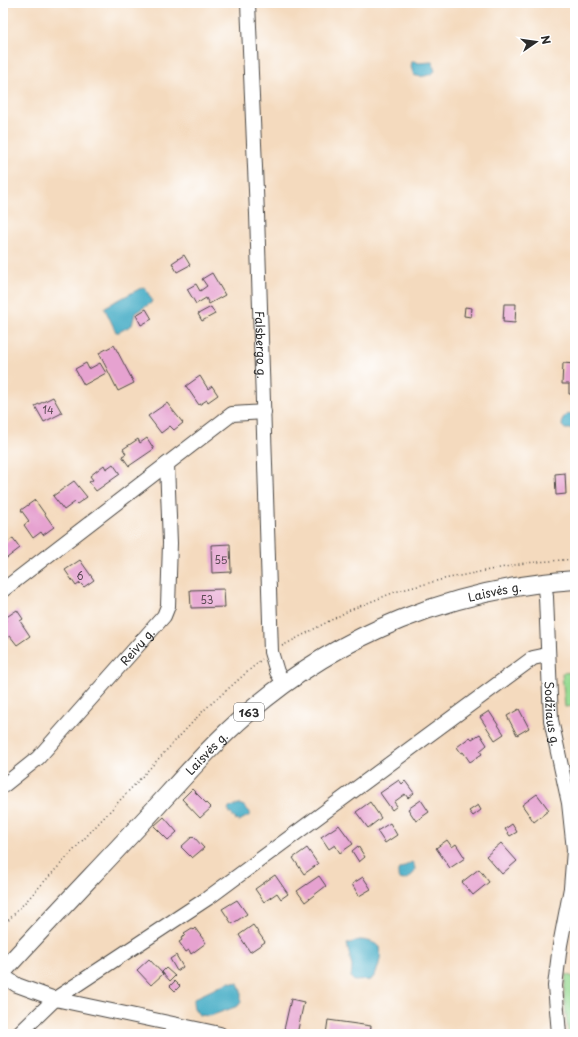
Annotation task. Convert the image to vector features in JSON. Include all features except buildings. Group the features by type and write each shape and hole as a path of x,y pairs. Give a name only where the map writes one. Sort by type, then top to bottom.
{"main road":[{"name":"Laisvės g.","path":"3,971 190,769 248,713 284,683 327,655 374,631 407,617 444,604 484,593 544,583 575,580"}],"street":[{"name":"Falsbergo g.","path":"248,3 264,412 271,652 277,672 284,683"},
{"path":"3,590 232,414 264,412"},
{"name":"Reivų g.","path":"3,786 38,758 164,616 168,606 170,543 167,464"},
{"name":"Sodžiaus g.","path":"544,583 546,597 547,655 551,720 569,803 574,850 571,888 560,945 555,986 559,1034"},
{"path":"18,1034 55,999 208,898 533,658 547,655"},
{"path":"3,976 17,985 55,999 220,1034"}],"green space":[{"path":"575,672 575,706 565,707 562,673"},
{"path":"566,974 575,978 575,1034 568,1034 564,994"}],"water":[{"path":"414,61 419,63 432,62 435,71 425,76 414,75 411,67 412,62"},
{"path":"143,287 152,300 151,303 135,313 132,325 119,332 116,332 105,307"},
{"path":"575,413 575,429 565,429 562,426 563,418 566,415"},
{"path":"239,804 244,806 250,812 250,815 239,821 236,820 228,810 229,808"},
{"path":"412,862 415,868 414,873 407,879 400,879 398,876 398,870"},
{"path":"359,940 365,940 380,947 379,964 376,973 371,980 354,981 351,978 352,967 347,944"},
{"path":"229,982 238,983 241,991 241,1002 238,1006 210,1016 199,1015 194,1008 193,1002 195,998"}]}
